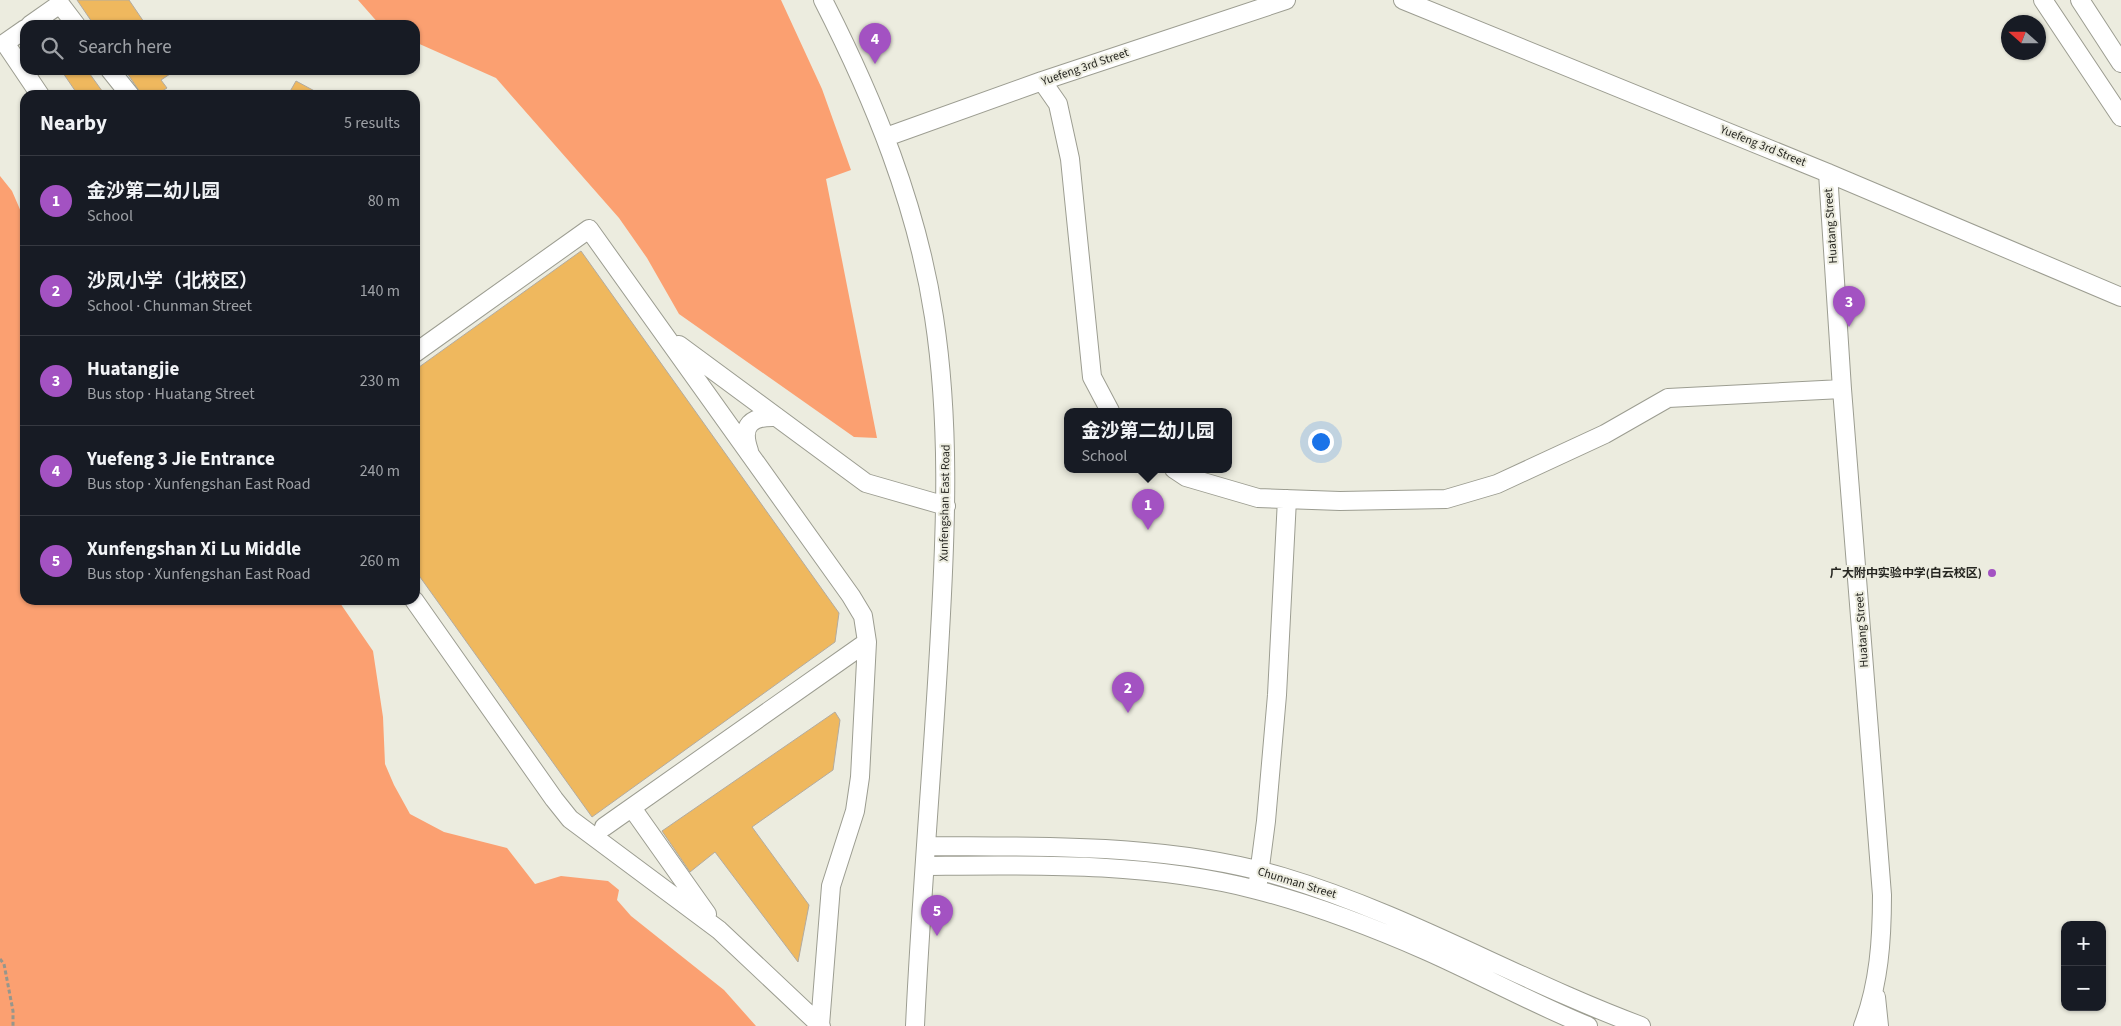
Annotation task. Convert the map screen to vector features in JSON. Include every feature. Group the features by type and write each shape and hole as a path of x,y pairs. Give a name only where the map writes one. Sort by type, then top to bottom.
{"street":[{"name":"Xunfengshan East Road","path":"823,0 869,96 886,137 912,220 934,315 944,404 946,506 915,1026"},
{"name":"Yuefeng 3rd Street","path":"886,137 1042,81 1286,0"},
{"name":"Yuefeng 3rd Street","path":"1403,0 1828,173 2121,297"},
{"path":"2043,0 2121,117"},
{"path":"2080,0 2121,63"},
{"path":"37,20 60,4 72,20"},
{"path":"20,33 5,44 20,66"},
{"path":"26,75 37,90"},
{"path":"114,75 126,90"},
{"path":"1042,81 1058,104 1070,159 1092,378 1108,408"},
{"name":"Huatang Street","path":"1828,173 1842,389 1880,859 1882,924 1876,981 1863,1026"},
{"path":"420,349 589,229 750,453 851,596 863,616 867,642 867,674 860,777 855,811 831,886 820,1026"},
{"path":"665,334 866,483 946,506"},
{"path":"1180,473 1186,477 1258,498 1446,499 1498,484 1605,434 1668,398 1842,389"},
{"path":"750,453 745,438 750,424 753,420 762,417 776,417"},
{"path":"1256,889 1260,871 1277,695 1287,499"},
{"path":"418,605 554,800 570,819 718,930 820,1026"},
{"path":"604,827 867,642"},
{"path":"632,808 718,930"},
{"name":"Chunman Street","path":"927,846 1118,850 1189,857 1260,871 1359,903 1492,961 1577,1001 1641,1026"},
{"name":"Chunman Street","path":"926,866 1038,865 1125,870 1173,874 1256,889 1333,914 1388,935 1588,1026"},
{"path":"1876,981 1876,1014 1879,1026"}],"path":[{"path":"0,959 4,964 13,1011 13,1026"}],"shaded area":[{"path":"358,0 781,0 822,89 851,170 826,179 877,438 854,437 679,314 647,258 619,218 496,78 420,44 420,20 376,20"},
{"path":"0,176 12,191 20,209 20,605 341,605 373,651 383,717 385,764 410,814 444,832 507,848 535,884 561,876 608,881 619,890 617,900 631,916 724,990 756,1026 0,1026"}],"building":[{"path":"77,0 129,0 143,20 91,20"},
{"path":"64,75 91,75 101,90 75,90"},
{"path":"128,75 168,75 161,80 167,88 164,90 139,90"},
{"path":"296,81 313,90 291,90"},
{"path":"581,251 839,613 835,642 592,817 420,577 420,366"},
{"path":"835,712 840,720 833,770 752,827 809,905 798,962 715,852 690,872 662,831"}],"place":[{"name":"Yuefeng 3 Jie Entrance","path":"875,64"},
{"name":"Huatangjie","path":"1849,327"},
{"name":"金沙第二幼儿园","path":"1148,530"},
{"name":"广大附中实验中学(白云校区)","path":"1992,573"},
{"name":"沙凤小学（北校区）","path":"1128,713"},
{"name":"Xunfengshan Xi Lu Middle","path":"937,936"}]}
